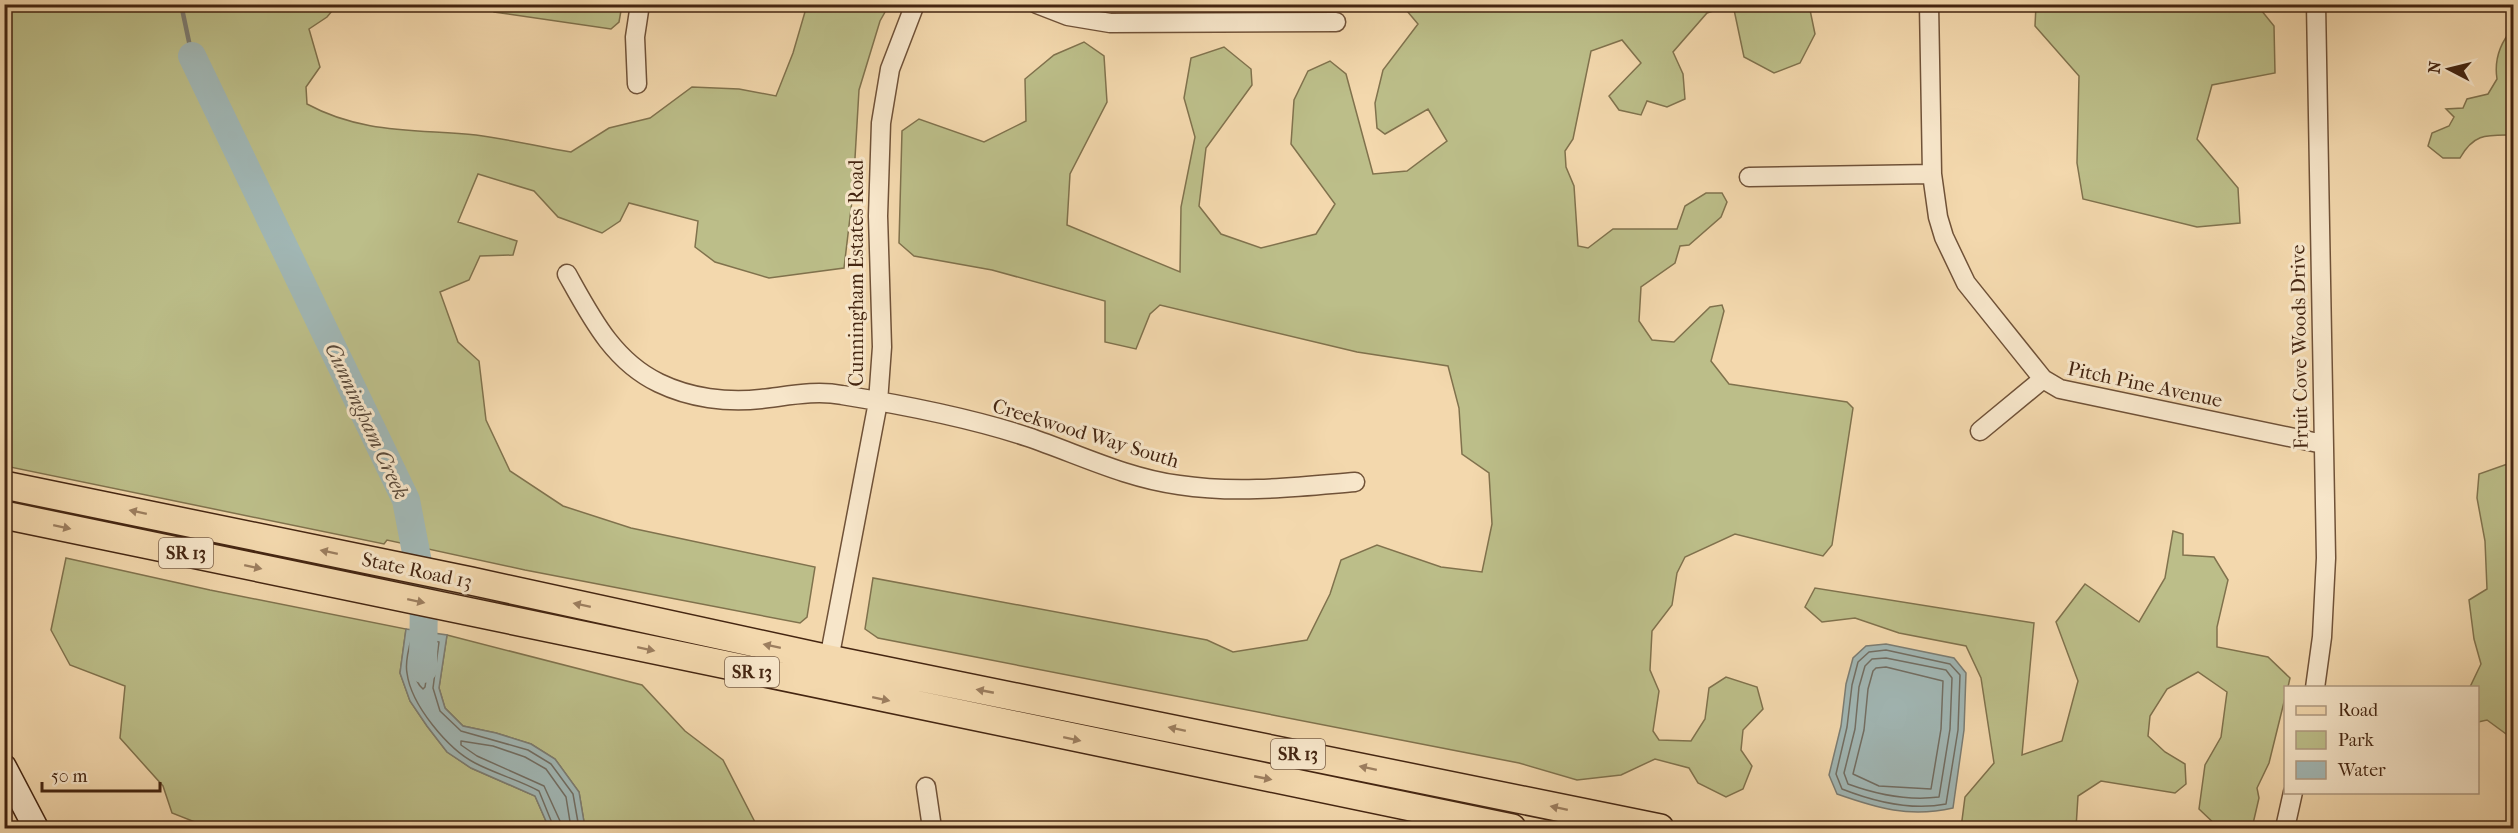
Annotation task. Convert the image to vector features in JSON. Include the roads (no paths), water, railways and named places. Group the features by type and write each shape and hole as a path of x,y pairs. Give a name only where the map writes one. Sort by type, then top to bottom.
{"main road":[{"name":"State Road 13","path":"4,485 471,581 829,658"},
{"name":"State Road 13","path":"4,515 824,687"},
{"name":"SR 13","path":"829,658 1658,828"},
{"name":"SR 13","path":"824,687 1512,828"}],"street":[{"path":"637,84 634,45 640,4"},
{"name":"Cunningham Estates Road","path":"824,687 878,402 882,347 878,216 881,123 890,69 915,4"},
{"path":"1037,4 1068,16 1110,23 1336,22"},
{"name":"Pitch Pine Avenue","path":"1929,4 1932,174 1938,217 1956,266 1984,307 2043,379 2060,389 2323,444"},
{"name":"Fruit Cove Woods Drive","path":"2315,686 2325,601 2316,4"},
{"path":"1749,177 1932,174"},
{"name":"Creekwood Way South","path":"567,274 598,328 614,350 658,383 680,392 704,398 731,400 819,393 840,394 965,419 1028,437 1101,465 1177,485 1216,490 1257,491 1355,482"},
{"path":"1980,431 2043,379"},
{"path":"4,767 36,828"},
{"path":"926,787 932,828"},
{"path":"2285,828 2293,794"}],"water":[{"path":"406,629 447,635 439,688 445,708 463,726 531,744 555,759 579,792 585,828 549,828 535,796 471,768 447,752 410,701 400,673"},
{"path":"1886,644 1954,658 1966,673 1964,730 1953,808 1908,812 1866,804 1837,794 1829,775 1841,726 1846,684 1853,658 1866,646"}],"waterway":[{"name":"Cunningham Creek","path":"181,4 192,56"},
{"name":"Cunningham Creek","path":"192,56 406,500 424,594 423,669"}]}
